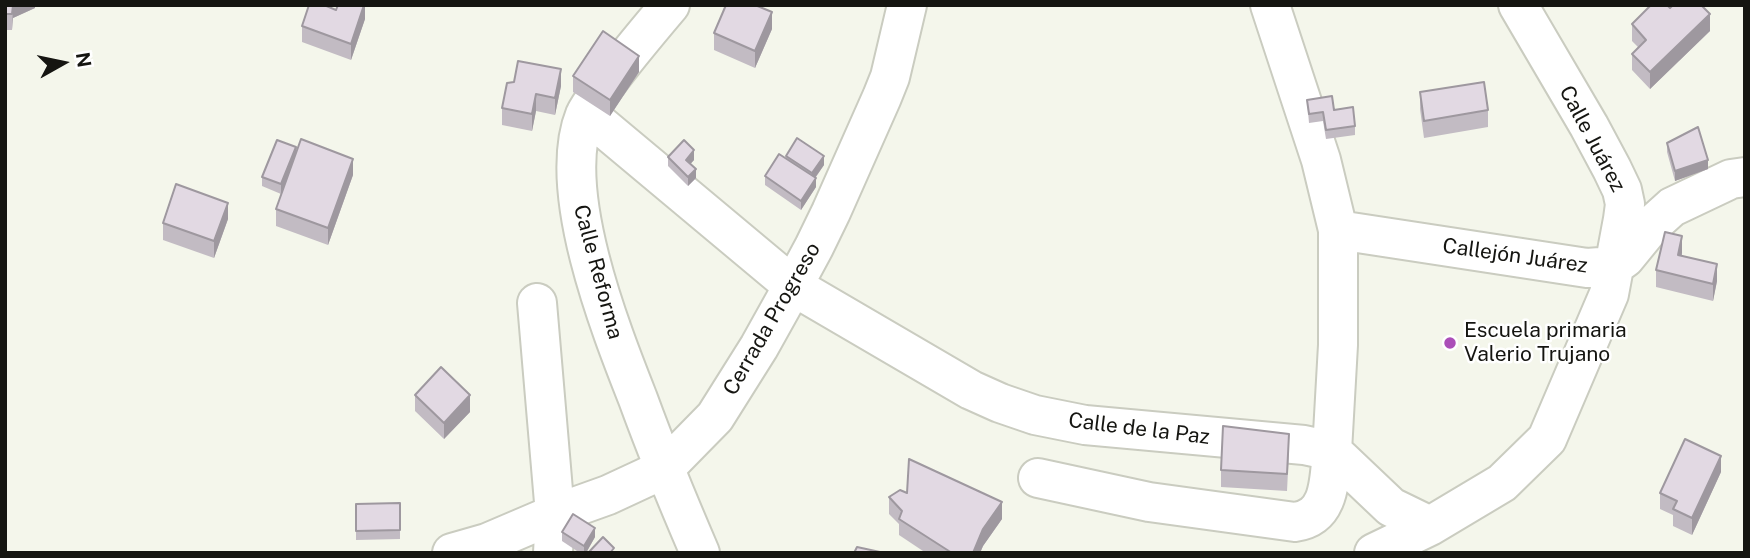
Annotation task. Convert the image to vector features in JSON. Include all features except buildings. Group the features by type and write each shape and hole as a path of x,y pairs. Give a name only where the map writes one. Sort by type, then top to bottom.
{"street":[{"name":"Calle Reforma","path":"670,5 616,70 586,113 579,134 577,185 593,266 611,328 664,470 700,553"},
{"name":"Cerrada Progreso","path":"452,553 487,543 664,470 715,417 759,347 831,212 890,77 907,5"},
{"path":"1038,478 1149,502 1295,522 1305,521 1321,508 1328,487 1332,451 1338,345 1338,230 1321,160 1270,5"},
{"name":"Calle Juárez","path":"1374,553 1430,526 1502,484 1547,439 1609,294 1625,204 1618,181 1518,5"},
{"name":"Calle de la Paz","path":"586,113 793,286 971,390 1035,415 1085,425 1304,445 1332,451"},
{"name":"Callejón Juárez","path":"1338,230 1587,268 1614,266 1625,258 1652,225 1672,207 1731,179 1745,177"},
{"path":"537,303 555,514 553,553"},
{"path":"1332,451 1391,507 1430,526"}],"place":[{"name":"Escuela primaria Valerio Trujano","path":"1450,343"}]}
